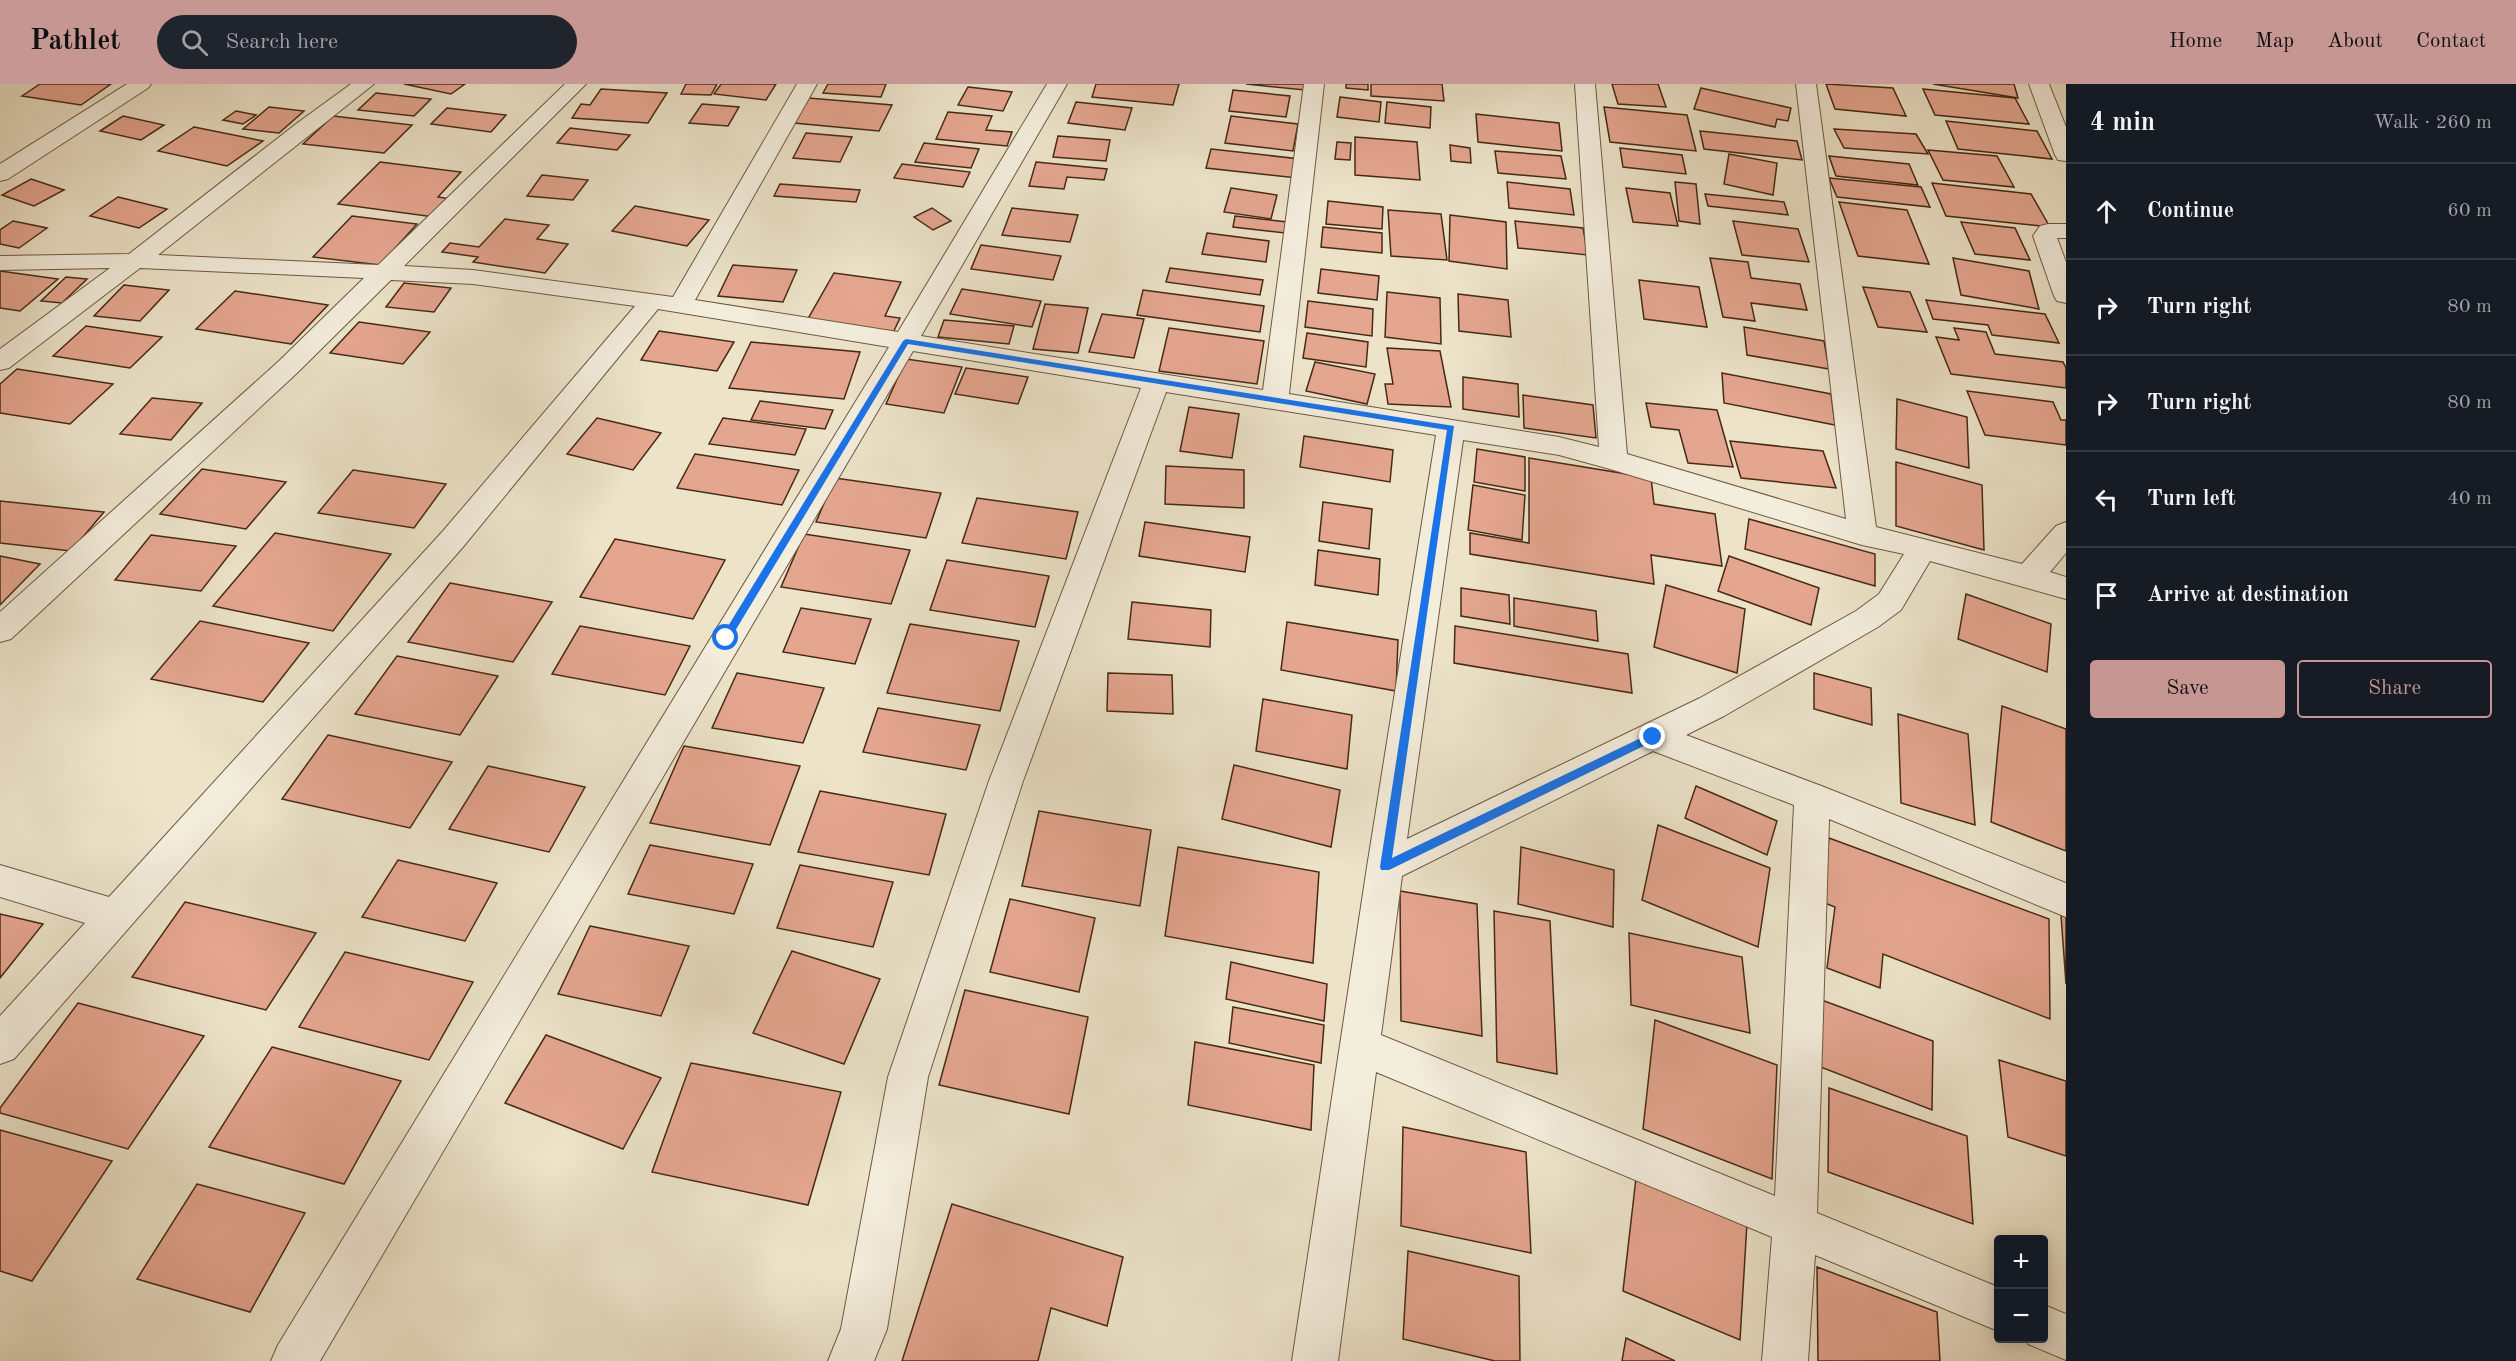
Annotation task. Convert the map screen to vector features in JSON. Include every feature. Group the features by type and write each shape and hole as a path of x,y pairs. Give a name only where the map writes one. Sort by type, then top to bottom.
{"street":[{"path":"0,174 141,84"},
{"path":"0,362 135,261 303,128 364,84"},
{"path":"0,630 288,368 576,84"},
{"path":"0,1045 666,303 807,84"},
{"path":"294,1361 719,648 906,341 1057,84"},
{"path":"1275,399 1314,84"},
{"path":"1585,84 1614,460"},
{"path":"1806,84 1863,534"},
{"path":"2039,84 2066,155"},
{"path":"2066,231 2048,231 2045,236 2066,296"},
{"path":"0,263 135,261 473,277 666,303 1156,380 1559,446 1614,460 1863,534 1923,548 2066,588"},
{"path":"851,1361 864,1329 908,1077 1006,781 1156,380"},
{"path":"1315,1361 1385,867 1451,428"},
{"path":"2028,577 2066,533"},
{"path":"1385,867 1712,707 1867,619 1890,602 1923,548"},
{"path":"1653,737 1812,796 2066,900"},
{"path":"1785,1361 1795,1225 1812,796"},
{"path":"0,881 115,916"},
{"path":"1360,1047 1994,1307"},
{"path":"2048,1330 2066,1337"}],"building":[{"path":"40,84 111,84 81,105 22,96"},
{"path":"404,84 465,84 451,94"},
{"path":"686,84 717,84 711,95 681,94"},
{"path":"721,84 776,84 766,100 714,94"},
{"path":"828,84 886,84 881,97 823,93"},
{"path":"1096,84 1179,84 1173,105 1092,97"},
{"path":"1246,84 1306,84 1305,90"},
{"path":"1346,84 1368,84 1368,90 1346,88"},
{"path":"1371,84 1442,84 1444,101 1371,96"},
{"path":"1612,84 1658,84 1666,107 1618,104"},
{"path":"1826,84 1893,88 1906,116 1835,109"},
{"path":"1933,84 2014,84 2018,98"},
{"path":"968,87 1012,92 1003,111 958,105"},
{"path":"1701,88 1791,108 1788,121 1777,119 1775,127 1694,109"},
{"path":"601,89 667,93 648,123 572,118 581,104 590,105"},
{"path":"1923,89 2015,98 2029,124 1935,115"},
{"path":"1233,90 1290,96 1286,117 1229,111"},
{"path":"376,93 431,99 414,116 358,110"},
{"path":"1340,97 1381,102 1379,122 1337,117"},
{"path":"808,98 892,105 879,131 794,123"},
{"path":"1076,102 1132,108 1125,130 1068,123"},
{"path":"1387,102 1431,107 1430,128 1385,123"},
{"path":"702,104 739,107 728,126 689,123"},
{"path":"269,107 304,111 279,133 243,129"},
{"path":"1604,107 1687,115 1696,151 1610,142"},
{"path":"447,108 506,115 491,132 431,124"},
{"path":"236,111 256,115 243,124 223,120"},
{"path":"948,112 992,116 986,130 1012,132 1007,146 936,139"},
{"path":"1476,114 1559,123 1562,151 1478,142"},
{"path":"123,116 164,125 141,140 100,131"},
{"path":"333,116 412,125 384,153 303,144"},
{"path":"1231,116 1298,124 1293,151 1225,143"},
{"path":"1946,121 2037,131 2052,159 1958,149"},
{"path":"194,127 263,141 227,166 158,151"},
{"path":"570,128 630,135 617,150 557,143"},
{"path":"1834,129 1916,134 1928,154 1844,148"},
{"path":"1700,131 1797,141 1802,160 1704,149"},
{"path":"806,133 852,137 840,162 793,158"},
{"path":"1058,136 1110,140 1106,161 1053,157"},
{"path":"1355,137 1417,142 1420,180 1355,175"},
{"path":"1337,142 1351,143 1350,160 1335,159"},
{"path":"924,143 979,149 971,168 915,162"},
{"path":"1450,145 1470,148 1471,163 1451,161"},
{"path":"1620,148 1682,155 1686,174 1623,167"},
{"path":"1211,149 1300,159 1297,178 1206,168"},
{"path":"1928,150 1997,156 2014,187 1943,180"},
{"path":"1495,151 1561,156 1566,179 1498,173"},
{"path":"1729,154 1777,163 1773,195 1724,184"},
{"path":"1829,156 1909,164 1918,185 1836,176"},
{"path":"380,162 461,172 438,197 451,199 434,217 338,204"},
{"path":"1036,162 1107,169 1104,180 1067,177 1064,189 1029,186"},
{"path":"902,164 970,172 963,187 894,178"},
{"path":"542,175 588,180 573,200 527,196"},
{"path":"1829,178 1921,187 1930,207 1837,197"},
{"path":"31,179 64,190 34,206 2,195"},
{"path":"1507,182 1570,189 1574,215 1509,208"},
{"path":"1675,182 1696,184 1700,224 1679,221"},
{"path":"1932,183 2031,194 2050,227 1946,216"},
{"path":"780,184 860,190 856,202 774,196"},
{"path":"1231,188 1277,195 1271,219 1224,212"},
{"path":"1626,188 1670,193 1678,226 1633,222"},
{"path":"1705,194 1784,202 1788,215 1708,206"},
{"path":"118,197 167,209 139,228 90,216"},
{"path":"1328,201 1383,207 1382,229 1326,224"},
{"path":"1839,202 1907,210 1929,264 1858,256"},
{"path":"635,206 709,220 687,246 612,231"},
{"path":"932,208 951,221 933,230 914,217"},
{"path":"1012,208 1078,215 1070,242 1002,235"},
{"path":"1388,210 1441,214 1447,260 1391,256"},
{"path":"1450,215 1506,222 1507,269 1449,261"},
{"path":"352,216 417,224 380,265 313,257"},
{"path":"1235,216 1287,222 1285,233 1233,227"},
{"path":"505,219 549,225 537,239 568,244 545,273 473,262 478,257 442,252 450,243 479,247"},
{"path":"13,221 47,228 19,248 0,244 0,230"},
{"path":"1515,221 1583,228 1588,255 1518,248"},
{"path":"1733,221 1798,229 1809,262 1742,255"},
{"path":"1961,222 2015,228 2030,260 1975,254"},
{"path":"1323,227 1382,233 1382,253 1321,247"},
{"path":"1207,233 1269,241 1266,262 1202,254"},
{"path":"981,245 1061,256 1053,280 971,269"},
{"path":"1710,258 1748,262 1751,278 1800,284 1807,310 1751,303 1755,321 1723,317"},
{"path":"1953,258 2029,271 2039,309 1961,295"},
{"path":"733,265 797,270 783,302 718,296"},
{"path":"1170,268 1263,280 1260,295 1166,282"},
{"path":"1321,269 1379,276 1377,300 1318,293"},
{"path":"0,271 58,279 20,311 0,308"},
{"path":"834,273 901,282 885,316 900,318 891,337 805,324"},
{"path":"66,277 87,279 62,303 41,301"},
{"path":"1639,280 1699,287 1707,327 1644,319"},
{"path":"404,283 451,288 434,312 386,307"},
{"path":"124,285 169,290 140,321 94,316"},
{"path":"1863,287 1910,292 1927,332 1878,327"},
{"path":"962,289 1041,301 1032,327 950,314"},
{"path":"1143,290 1264,306 1260,332 1137,315"},
{"path":"235,291 328,305 291,344 196,329"},
{"path":"1387,292 1440,298 1441,344 1385,337"},
{"path":"1458,294 1508,300 1511,337 1459,331"},
{"path":"1926,300 2045,314 2059,343 1992,335 1988,325 1933,319"},
{"path":"1308,301 1373,309 1372,336 1305,327"},
{"path":"1045,304 1088,308 1078,353 1033,349"},
{"path":"1102,314 1144,319 1134,358 1089,352"},
{"path":"944,320 1014,326 1009,344 938,337"},
{"path":"359,322 430,332 403,364 330,353"},
{"path":"86,326 162,337 130,368 53,356"},
{"path":"1744,327 1824,341 1829,369 1747,355"},
{"path":"1169,328 1264,341 1257,384 1159,371"},
{"path":"1954,328 1986,332 1995,354 2063,362 2066,368 2066,388 1951,374 1936,337 1959,340"},
{"path":"659,331 734,342 717,371 641,360"},
{"path":"1307,333 1368,342 1366,367 1303,358"},
{"path":"751,342 860,352 844,399 729,388"},
{"path":"1387,348 1440,351 1451,407 1388,404 1385,384 1393,384"},
{"path":"906,359 962,367 944,413 886,404"},
{"path":"1315,362 1375,374 1367,404 1306,391"},
{"path":"966,368 1028,377 1018,404 955,394"},
{"path":"17,369 113,384 70,424 0,413 0,384"},
{"path":"1722,373 1831,394 1835,425 1724,403"},
{"path":"1463,377 1518,384 1519,417 1463,409"},
{"path":"1967,391 2053,402 2061,420 2066,420 2066,445 1985,435"},
{"path":"1523,395 1593,405 1596,438 1524,428"},
{"path":"152,398 202,403 171,440 120,434"},
{"path":"1897,399 1967,417 1969,468 1896,449"},
{"path":"760,401 833,410 825,429 751,420"},
{"path":"1646,403 1717,410 1733,467 1688,463 1679,430 1651,427"},
{"path":"1189,407 1239,414 1232,458 1180,451"},
{"path":"597,418 661,433 633,470 567,454"},
{"path":"723,418 806,429 795,455 709,444"},
{"path":"1304,436 1393,450 1390,482 1300,467"},
{"path":"1730,441 1823,451 1836,488 1741,478"},
{"path":"1477,449 1525,457 1525,491 1474,482"},
{"path":"695,454 799,470 782,505 677,488"},
{"path":"1529,458 1651,478 1654,504 1715,514 1722,566 1651,555 1654,584 1470,554 1470,533 1529,543"},
{"path":"1896,462 1982,485 1984,550 1896,526"},
{"path":"1166,466 1244,470 1244,508 1165,504"},
{"path":"202,469 286,482 246,529 160,514"},
{"path":"353,470 446,484 414,528 318,513"},
{"path":"835,478 941,493 926,538 816,522"},
{"path":"1473,485 1525,495 1522,540 1468,530"},
{"path":"977,498 1078,512 1066,559 962,543"},
{"path":"0,501 104,512 71,551 0,543"},
{"path":"1323,502 1372,509 1369,549 1319,541"},
{"path":"1749,519 1875,554 1875,586 1745,549"},
{"path":"1145,522 1250,537 1245,572 1139,556"},
{"path":"275,533 391,554 333,631 213,606"},
{"path":"804,534 910,550 891,604 781,587"},
{"path":"151,535 236,546 201,591 115,580"},
{"path":"615,539 725,560 693,619 580,597"},
{"path":"1318,550 1380,559 1378,595 1315,585"},
{"path":"0,556 40,564 0,605"},
{"path":"1729,556 1819,588 1811,625 1718,591"},
{"path":"947,560 1049,576 1035,627 930,610"},
{"path":"450,583 552,602 513,662 408,642"},
{"path":"1666,585 1745,609 1737,673 1654,647"},
{"path":"1461,588 1509,595 1510,624 1461,616"},
{"path":"1966,594 2051,624 2047,672 1958,639"},
{"path":"1514,598 1596,611 1598,641 1514,626"},
{"path":"1132,602 1211,610 1210,647 1128,639"},
{"path":"801,608 871,619 855,664 783,652"},
{"path":"200,621 309,643 263,702 151,679"},
{"path":"1287,622 1398,640 1396,691 1281,670"},
{"path":"910,624 1019,641 1000,711 887,693"},
{"path":"580,626 690,646 665,695 552,674"},
{"path":"1455,626 1628,654 1632,693 1454,663"},
{"path":"397,656 498,676 460,735 355,714"},
{"path":"737,673 824,688 803,743 712,728"},
{"path":"1108,673 1172,675 1173,714 1107,711"},
{"path":"1814,673 1871,688 1872,725 1814,709"},
{"path":"1263,699 1352,715 1347,769 1256,751"},
{"path":"2002,706 2066,729 2066,851 1991,822"},
{"path":"878,708 980,725 966,770 863,752"},
{"path":"1898,714 1968,734 1975,825 1901,803"},
{"path":"328,735 452,762 410,828 282,799"},
{"path":"684,746 800,766 770,845 650,823"},
{"path":"1234,765 1340,790 1331,847 1222,819"},
{"path":"488,766 585,787 549,852 449,829"},
{"path":"1696,786 1777,821 1767,855 1685,818"},
{"path":"820,791 946,814 929,875 798,852"},
{"path":"1039,811 1151,830 1140,906 1022,886"},
{"path":"1658,825 1770,868 1758,947 1642,900"},
{"path":"1829,838 2049,919 2050,1019 1883,954 1880,988 1827,968 1835,907 1822,902"},
{"path":"650,845 753,864 734,914 628,894"},
{"path":"1178,847 1319,872 1313,963 1165,936"},
{"path":"1521,847 1614,870 1613,927 1518,904"},
{"path":"398,860 497,883 465,941 362,917"},
{"path":"800,865 893,882 873,947 777,928"},
{"path":"1400,891 1477,904 1482,1036 1401,1021"},
{"path":"1010,899 1095,918 1079,992 990,972"},
{"path":"185,902 316,933 266,1010 132,977"},
{"path":"1494,911 1550,921 1557,1074 1497,1062"},
{"path":"0,914 43,924 0,978"},
{"path":"2061,915 2066,916 2066,984"},
{"path":"590,926 689,946 661,1016 558,994"},
{"path":"1629,933 1742,957 1750,1033 1631,1005"},
{"path":"792,951 880,979 844,1064 753,1033"},
{"path":"345,952 473,982 429,1060 299,1027"},
{"path":"1231,962 1327,984 1324,1021 1226,999"},
{"path":"965,990 1088,1017 1069,1114 939,1085"},
{"path":"1808,995 1933,1041 1932,1110 1805,1061"},
{"path":"78,1003 204,1036 128,1149 0,1113 0,1108"},
{"path":"1233,1007 1324,1025 1321,1063 1229,1043"},
{"path":"1655,1020 1777,1065 1772,1179 1643,1129"},
{"path":"546,1035 661,1078 623,1149 505,1103"},
{"path":"1195,1042 1314,1065 1311,1130 1188,1105"},
{"path":"272,1047 401,1081 344,1184 209,1147"},
{"path":"1999,1060 2066,1081 2066,1156 2008,1137"},
{"path":"691,1063 841,1092 808,1205 652,1172"},
{"path":"1829,1088 1967,1136 1973,1224 1828,1172"},
{"path":"1403,1127 1526,1152 1531,1253 1401,1226"},
{"path":"0,1130 112,1161 32,1281 0,1271"},
{"path":"1636,1178 1747,1223 1740,1340 1623,1291"},
{"path":"197,1184 305,1213 250,1312 137,1279"},
{"path":"952,1204 1123,1257 1107,1326 1051,1308 1038,1361 902,1361"},
{"path":"1408,1251 1519,1276 1520,1361 1495,1361 1403,1339"},
{"path":"1817,1267 1937,1312 1940,1361 1818,1361"},
{"path":"1626,1338 1675,1361 1622,1361"}],"route":[{"path":"726,638 906,341 1451,428 1385,867 1653,737"}]}
